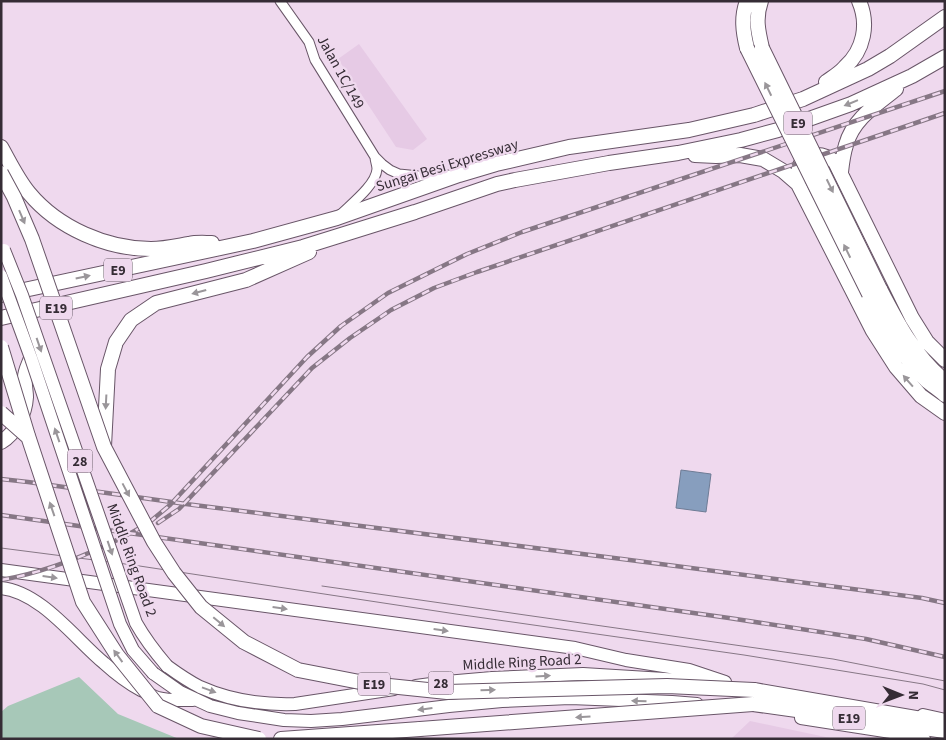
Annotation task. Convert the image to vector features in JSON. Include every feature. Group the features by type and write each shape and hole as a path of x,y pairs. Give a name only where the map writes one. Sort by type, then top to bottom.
{"highway":[{"path":"747,1 743,16 745,39 748,48 874,292 918,353 945,380"},
{"path":"761,1 757,20 762,48 874,292 888,332 906,358 926,380 945,395"},
{"path":"804,99 845,67 858,51 864,31 863,12 859,1"},
{"name":"Sungai Besi Expressway","path":"1,295 254,241 337,218 496,164 569,147 689,130 745,118 804,99 868,70 945,16"},
{"name":"E9","path":"2,318 206,271 303,246 415,212 497,184 600,165 678,154 778,130 851,104 912,76 945,57"},
{"path":"841,172 846,143 853,127 862,116 912,76"},
{"path":"1,147 29,194 40,205 81,233 109,244 138,249 162,248 192,243 236,244"},
{"path":"678,154 752,156 772,164 798,184 873,331 896,367 921,396 945,413"},
{"path":"798,184 801,164 808,157 818,154 827,156 835,162 912,318 927,342 945,360"},
{"name":"E19","path":"1,173 14,197 32,239 104,447 154,542 174,573 201,607 244,642 298,670 370,684 447,692 667,686 754,690 945,721"},
{"path":"104,447 108,369 116,342 131,320 156,303 246,280 358,230"},
{"name":"Middle Ring Road 2","path":"3,246 22,294 136,623 144,638 167,666 200,687 248,701 295,704 446,682 583,674 725,682 892,708 945,721"},
{"name":"Middle Ring Road 2","path":"1,276 31,358 120,624 133,650 153,673 195,700 238,713 284,720 311,721 502,701 570,698 672,702 736,708 837,723 924,739"},
{"path":"1,347 28,436 84,602 117,655 158,706 201,726 259,739"},
{"path":"1,442 11,434 24,410 26,398 24,376 31,358"},
{"path":"1,412 28,436"},
{"path":"1,570 575,648 626,660 689,670 725,682"},
{"path":"1,588 21,594 40,605 58,619 103,663 133,685 158,698 195,700"},
{"name":"E19","path":"281,739 753,704 945,732"}],"street":[{"name":"Jalan 1C/149","path":"280,1 308,42 315,60 375,157 390,170 399,174 419,176 459,175"},
{"path":"337,218 369,187 375,178 377,169 375,157"}],"shaded area":[{"path":"359,44 427,139 413,150 396,147 338,59"},
{"path":"750,721 835,739 731,739"}],"green space":[{"path":"79,677 118,714 179,739 1,739 1,712 8,706"}],"water":[{"path":"681,470 711,474 706,512 676,508"}],"tram line":[{"path":"1,548 133,565 744,655 923,684 945,690"},
{"path":"322,586 833,659 945,681"}],"railway":[{"path":"1,580 30,574 71,560 122,538 152,520 170,505 307,357 341,326 388,293 467,254 522,232 945,91"},
{"path":"158,523 179,509 312,368 350,338 391,310 434,288 477,272 945,113"},
{"path":"1,479 922,598 945,603"},
{"path":"1,515 729,618 866,639 945,657"}]}
